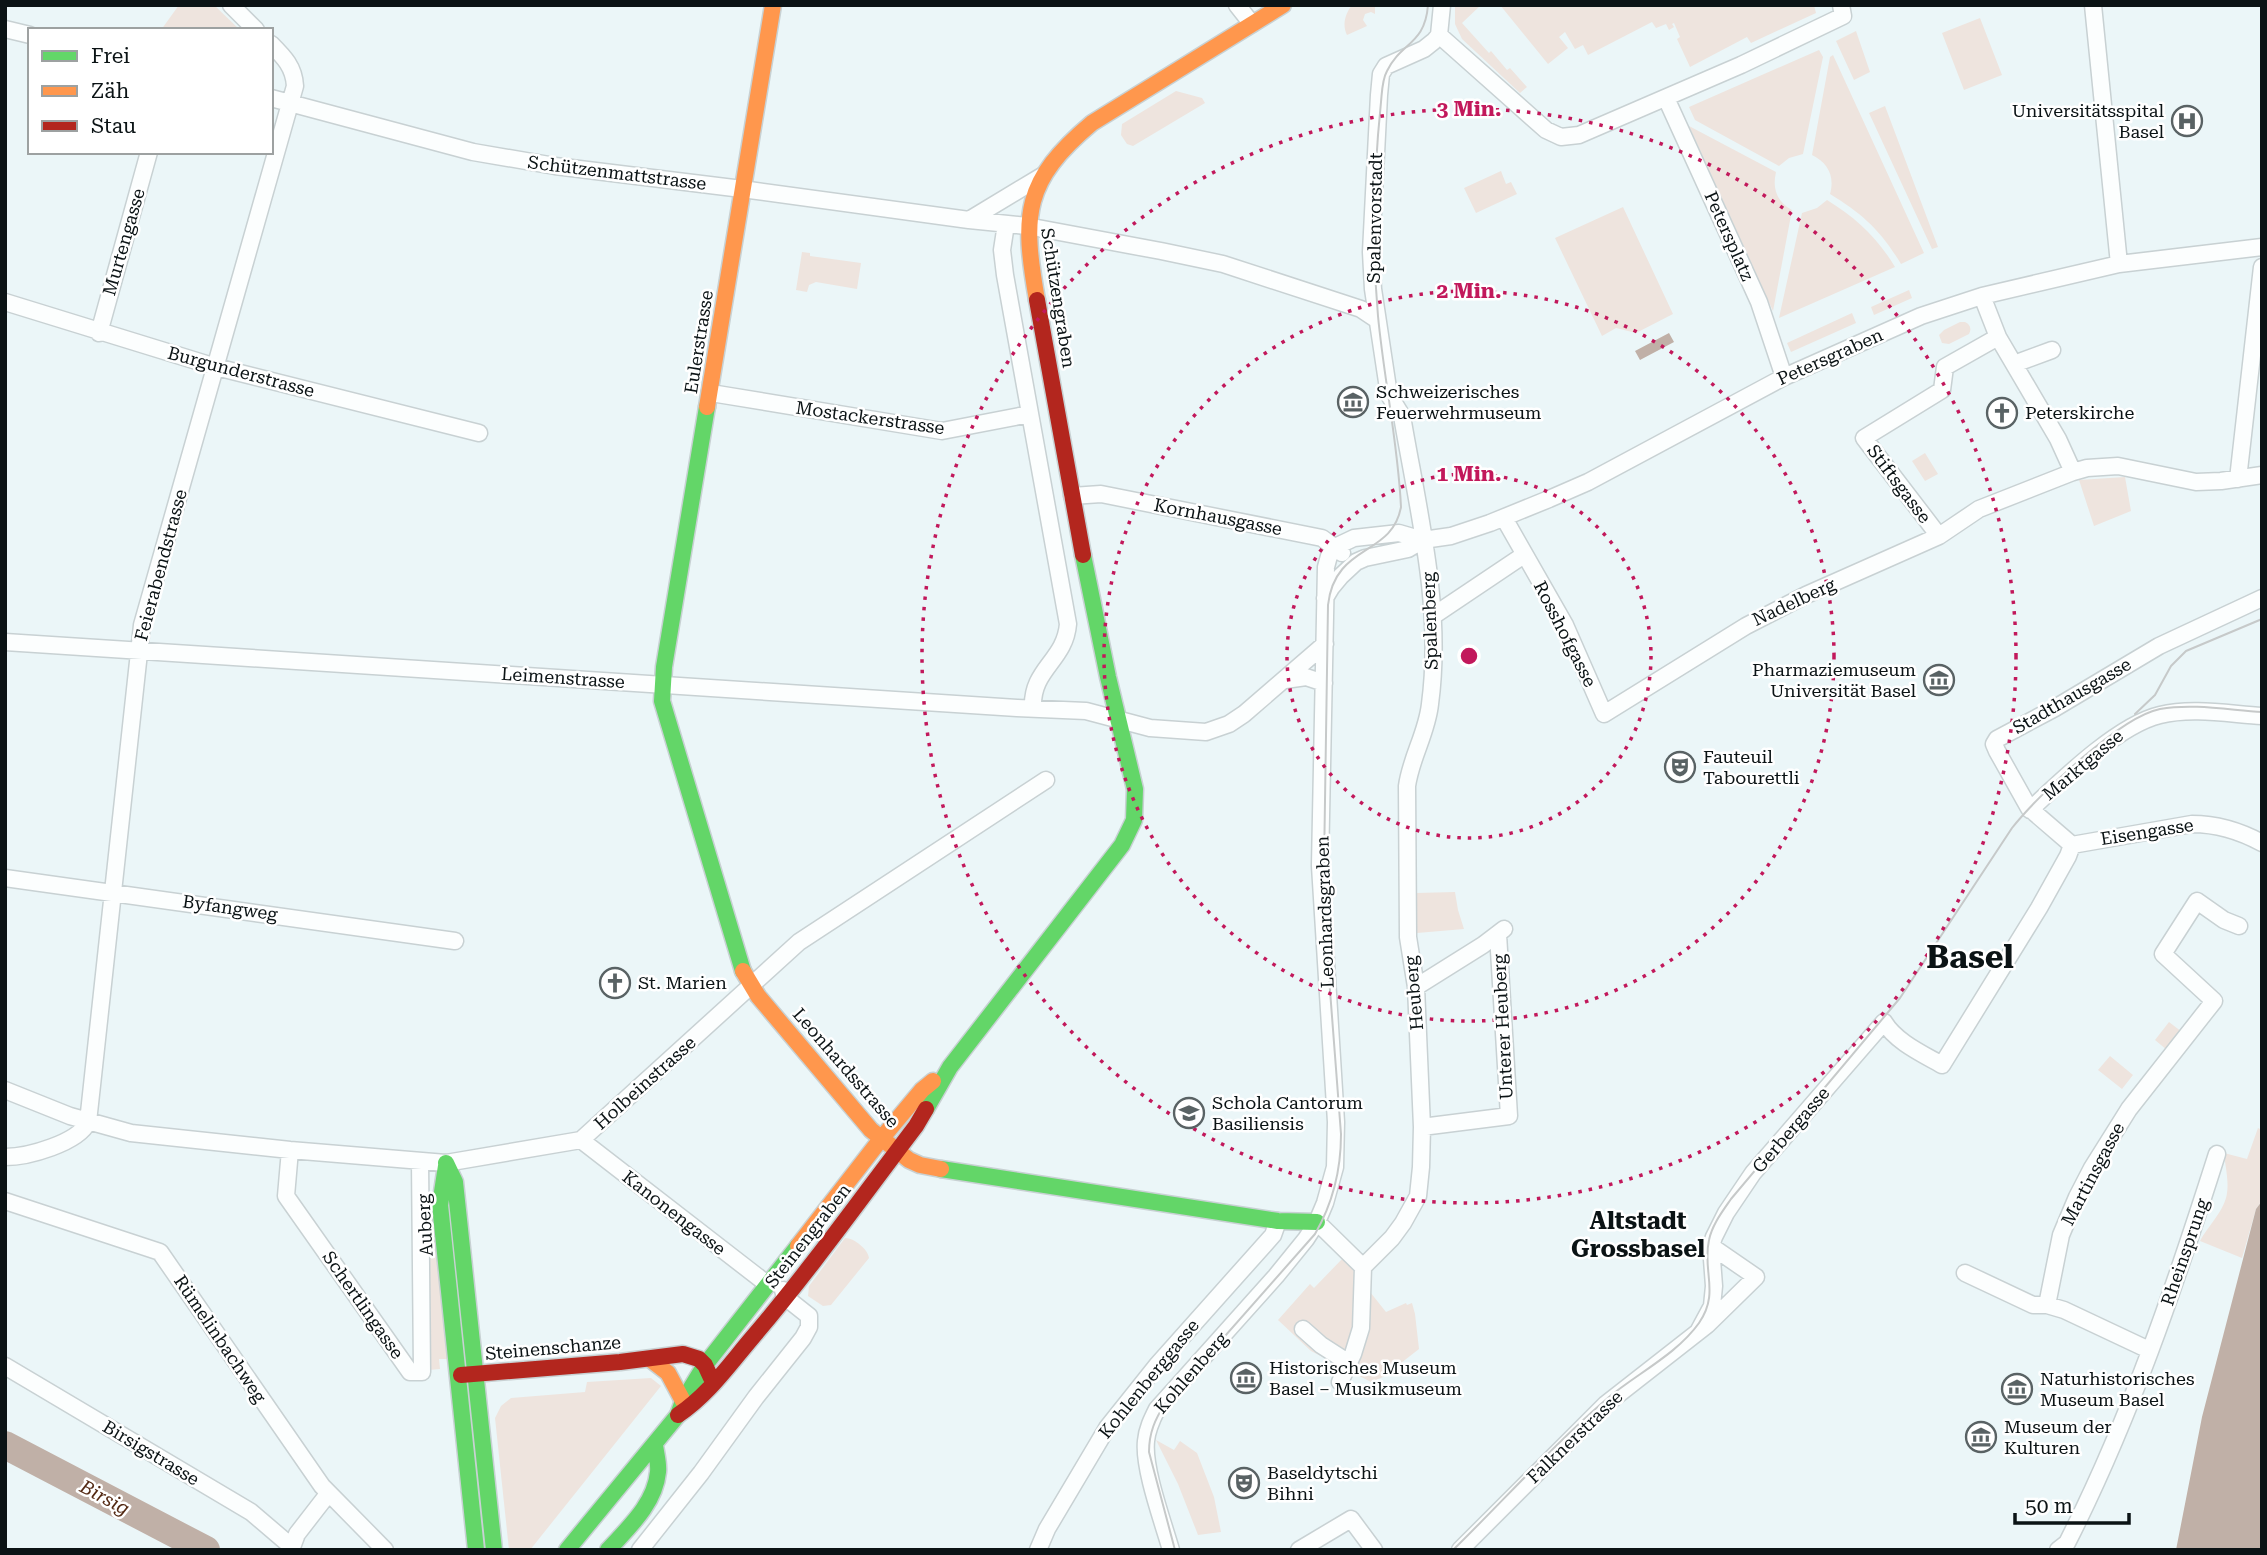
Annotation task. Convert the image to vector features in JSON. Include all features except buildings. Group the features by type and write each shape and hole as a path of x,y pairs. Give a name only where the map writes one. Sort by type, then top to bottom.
{"main road":[{"name":"Eulerstrasse","path":"662,684 774,5"},
{"name":"Schützengraben","path":"1130,764 1108,677 1072,496 1029,253 1027,226 1031,205 1045,174 1059,153 1087,125 1283,5"},
{"name":"Leonhardsstrasse","path":"662,684 662,702 742,970 751,986 862,1120 881,1139 920,1166 1278,1221 1317,1222"},
{"name":"Steinengraben","path":"681,1408 690,1407 713,1384 785,1297 897,1151 933,1100 950,1067 1128,837 1136,811 1130,764"},
{"name":"Steinengraben","path":"568,1550 654,1445 681,1408 705,1365 881,1139 922,1090 950,1067"},
{"name":"Auberg","path":"446,1163 440,1205 494,1550"},
{"name":"Steinenschanze","path":"466,1375 684,1354 693,1356 705,1365"},
{"path":"650,1359 668,1373 681,1408"},
{"path":"705,1365 713,1384"},
{"name":"Auberg","path":"466,1375 476,1550"},
{"path":"608,1550 655,1488 658,1474 654,1445"}],"street":[{"path":"231,5 254,28"},
{"path":"1237,5 1252,24"},
{"path":"1443,5 1439,34 1554,135 1574,137 1666,98 1842,11"},
{"path":"2094,5 2119,264"},
{"path":"5,29 28,35"},
{"name":"Spalenvorstadt","path":"1423,540 1402,416 1389,395 1381,331 1376,318 1371,252 1381,74 1386,66 1424,49 1439,34"},
{"name":"Feierabendstrasse","path":"88,1122 142,625 295,86 295,74 273,46"},
{"name":"Petersplatz","path":"1666,98 1759,302 1784,377"},
{"name":"Schützenmattstrasse","path":"273,99 473,152 555,166 1027,226 1223,264 1361,309 1376,318"},
{"name":"Murtengasse","path":"99,333 148,154"},
{"path":"969,220 1045,174"},
{"path":"1006,224 1003,262 1068,624 1064,644 1034,688 1033,708"},
{"name":"Petersgraben","path":"1356,562 1408,549 1423,540 1451,536 1504,518 1588,482 1784,377 1921,316 1982,296 2119,264 2262,247"},
{"path":"2238,479 2262,267"},
{"path":"1982,296 1998,337 2058,439 2073,472"},
{"name":"Burgunderstrasse","path":"5,302 216,367 479,433"},
{"name":"Stiftsgasse","path":"1939,536 1864,438 1942,390 1945,367 1998,337"},
{"path":"2014,364 2052,349"},
{"name":"Mostackerstrasse","path":"710,393 942,431 1030,414"},
{"name":"Nadelberg","path":"1604,715 1746,626 1806,595 1939,536 1979,509 2073,472 2118,466 2196,482 2262,474"},
{"name":"Kornhausgasse","path":"1072,496 1113,496 1322,538 1356,562"},
{"name":"Rosshofgasse","path":"1504,518 1565,625 1604,715"},
{"name":"Petersgraben","path":"1335,547 1354,538 1399,533 1423,540"},
{"name":"Spalenberg","path":"1423,540 1433,616 1430,703"},
{"name":"Leonhardsgraben","path":"1317,1222 1330,1189 1337,1146 1320,866 1326,567 1335,547"},
{"path":"1433,616 1524,555"},
{"path":"1325,598 1356,562"},
{"name":"Stadthausgasse","path":"2031,810 2021,798 1997,751 1994,744 1997,739 2144,655 2262,598"},
{"name":"Leimenstrasse","path":"5,642 1086,711 1150,728 1206,732 1229,724 1325,645"},
{"path":"1285,680 1306,677 1324,683"},
{"name":"Heuberg","path":"1363,1267 1392,1238 1418,1196 1422,1127 1416,987 1408,937 1406,786 1409,766 1426,727 1430,703"},
{"name":"Marktgasse","path":"2031,810 2053,788 2121,732 2146,720 2160,715 2194,712 2262,716"},
{"name":"Holbeinstrasse","path":"5,1090 88,1122 131,1133 290,1150 446,1163 581,1140 799,942 1046,780"},
{"path":"2031,810 2072,845"},
{"name":"Eisengasse","path":"2072,845 2192,824 2230,829 2262,843"},
{"name":"Gerbergasse","path":"1711,1246 1726,1213 1753,1173 1884,1022 1895,1035 1942,1065 2039,908 2072,845"},
{"name":"Byfangweg","path":"5,878 455,941"},
{"path":"2214,1001 2164,954 2197,901 2224,920 2239,926"},
{"name":"Unterer Heuberg","path":"1416,987 1467,956 1501,931 1509,1116 1422,1127"},
{"path":"2190,996 2214,1001"},
{"name":"Martinsgasse","path":"2047,1305 2061,1235 2092,1168 2129,1108 2214,1001"},
{"path":"5,1157 55,1146 79,1134 88,1122"},
{"name":"Kanonengasse","path":"581,1140 767,1284"},
{"name":"Schertlingasse","path":"290,1150 286,1196 410,1372 422,1372 420,1161"},
{"name":"Rheinsprung","path":"2058,1550 2067,1543 2101,1476 2187,1250 2217,1154"},
{"name":"Rümelinbachweg","path":"5,1201 160,1252 328,1494 385,1550"},
{"name":"Kohlenberggasse","path":"1038,1550 1047,1529 1107,1428 1158,1364 1273,1234 1278,1221"},
{"path":"1317,1222 1363,1267 1361,1328 1340,1382"},
{"name":"Kohlenberg","path":"1171,1550 1147,1463 1146,1441 1152,1418 1157,1409 1276,1276 1317,1222"},
{"name":"Falknerstrasse","path":"1460,1550 1606,1404 1698,1332 1756,1277 1711,1246"},
{"name":"Falknerstrasse","path":"1698,1332 1708,1316 1714,1296 1711,1246"},
{"path":"640,1550 701,1473 809,1327 809,1316 785,1297 781,1267"},
{"path":"1965,1273 2033,1305 2047,1305 2064,1310 2150,1350"},
{"path":"1303,1329 1321,1346 1349,1363"},
{"name":"Birsigstrasse","path":"5,1366 251,1512 291,1548 297,1534 328,1494"},
{"path":"1299,1550 1351,1519 1374,1550"}],"shaded area":[{"path":"179,5 214,5 238,28 162,28"},
{"path":"1352,5 1375,5 1375,14 1365,14 1363,20 1367,26 1347,35 1345,20"},
{"path":"1455,5 1481,5 1462,23 1489,53 1491,51 1507,70 1510,68 1527,87 1520,93 1462,39 1455,24"},
{"path":"1500,5 1814,5 1816,13 1751,43 1747,37 1690,67 1677,39 1680,37 1674,23 1674,27 1669,30 1666,24 1656,28 1652,22 1588,55 1583,45 1575,49 1565,32 1559,37 1568,48 1548,64"},
{"path":"1980,18 2002,75 1964,90 1942,33"},
{"path":"1856,31 1870,72 1854,80 1836,41"},
{"path":"1819,50 1823,57 1803,154 1789,158 1779,166 1695,120 1689,107"},
{"path":"1833,55 1924,253 1901,264 1870,224 1830,194 1832,181 1829,171 1812,155 1830,57"},
{"path":"1176,91 1202,98 1205,103 1133,146 1127,144 1121,135 1122,124"},
{"path":"1885,106 1938,247 1932,249 1869,113"},
{"path":"1689,126 1776,172 1777,194 1792,210 1773,311"},
{"path":"1501,171 1506,184 1511,182 1517,194 1476,213 1464,188"},
{"path":"1827,200 1865,229 1895,267 1779,318 1802,213 1817,208"},
{"path":"1623,207 1673,314 1636,333 1616,328 1602,336 1555,238"},
{"path":"802,252 810,253 810,256 861,263 857,289 816,282 809,285 807,292 796,290"},
{"path":"1909,290 1912,298 1874,315 1871,307"},
{"path":"1852,313 1856,323 1791,352 1787,343"},
{"path":"1960,322 1969,325 1969,334 1949,344 1942,343 1939,335"},
{"path":"1669,333 1674,342 1640,360 1635,351"},
{"path":"1925,453 1938,474 1925,481 1912,461"},
{"path":"2125,477 2131,511 2094,526 2079,480"},
{"path":"1455,892 1464,929 1417,933 1416,893"},
{"path":"2169,1022 2182,1032 2167,1050 2155,1040"},
{"path":"2110,1056 2133,1075 2122,1089 2098,1070"},
{"path":"2258,1128 2262,1130 2262,1201 2256,1209 2242,1258 2200,1241 2226,1199 2228,1183 2224,1153 2247,1159"},
{"path":"427,1174 449,1359 439,1359 440,1369 429,1370"},
{"path":"2262,1201 2262,1550 2176,1550 2202,1417 2256,1209"},
{"path":"845,1238 860,1245 869,1258 831,1305 823,1306 808,1296 809,1286"},
{"path":"1343,1258 1386,1312 1412,1303 1415,1314 1419,1349 1383,1377 1371,1382 1311,1351 1278,1320 1310,1284 1314,1288"},
{"path":"651,1378 661,1386 530,1550 509,1550 495,1418 501,1406 511,1398 585,1392 587,1382"},
{"path":"1156,1440 1174,1450 1180,1441 1197,1453 1214,1497 1221,1532 1198,1535 1178,1484"}],"waterway":[{"name":"Birsig","path":"5,1445 206,1550"}],"tram line":[{"path":"1175,1550 1149,1452 1151,1432 1165,1404 1315,1234 1327,1210 1338,1173 1341,1134 1325,925 1328,605 1333,585 1341,571 1387,535 1396,523 1401,507 1376,290 1374,236 1377,155 1385,75 1393,61 1422,28 1428,5"},
{"path":"2135,714 2155,695 2171,666 2186,651 2262,619"},
{"path":"1453,1550 1589,1415 1620,1388 1669,1354 1699,1323 1710,1292 1707,1262 1709,1240 1721,1214 1900,998 2012,828 2040,797 2102,741 2143,715 2160,709 2185,707 2262,712"}],"traffic: fast":[{"path":"707,407 664,667 662,701 743,971"},
{"path":"926,1109 950,1067 1122,845 1134,820 1135,789 1083,555"},
{"path":"446,1163 455,1182 494,1550"},
{"path":"446,1166 440,1205 476,1550"},
{"path":"941,1169 1278,1221 1317,1222"},
{"path":"567,1550 678,1415 683,1401 705,1365 798,1246"},
{"path":"608,1550 632,1524 652,1495 658,1472 655,1445"}],"traffic: slow":[{"path":"707,407 773,5"},
{"path":"1037,300 1032,270 1030,222 1033,201 1040,182 1052,163 1092,123 1283,5"},
{"path":"743,971 758,996 871,1130 909,1160 941,1169"},
{"path":"798,1246 881,1139 922,1090 933,1081"},
{"path":"650,1359 668,1373 683,1401"}],"traffic: jam":[{"path":"1037,300 1083,555"},
{"path":"678,1415 709,1389 773,1312 916,1126 926,1109"},
{"path":"461,1375 683,1354 699,1359 711,1378"}],"place":[{"name":"Universitätsspital Basel","path":"2187,121"},
{"name":"Schweizerisches Feuerwehrmuseum","path":"1353,402"},
{"name":"Peterskirche","path":"2002,413"},
{"name":"Pharmaziemuseum Universität Basel","path":"1939,680"},
{"name":"Fauteuil Tabourettli","path":"1680,767"},
{"name":"St. Marien","path":"615,983"},
{"name":"Schola Cantorum Basiliensis","path":"1189,1113"},
{"name":"Historisches Museum Basel – Musikmuseum","path":"1246,1378"},
{"name":"Naturhistorisches Museum Basel","path":"2017,1389"},
{"name":"Museum der Kulturen","path":"1981,1437"},
{"name":"Baseldytschi Bihni","path":"1244,1483"}],"district":[{"name":"Basel","path":"1970,957"},
{"name":"Altstadt Grossbasel","path":"1638,1235"}]}
